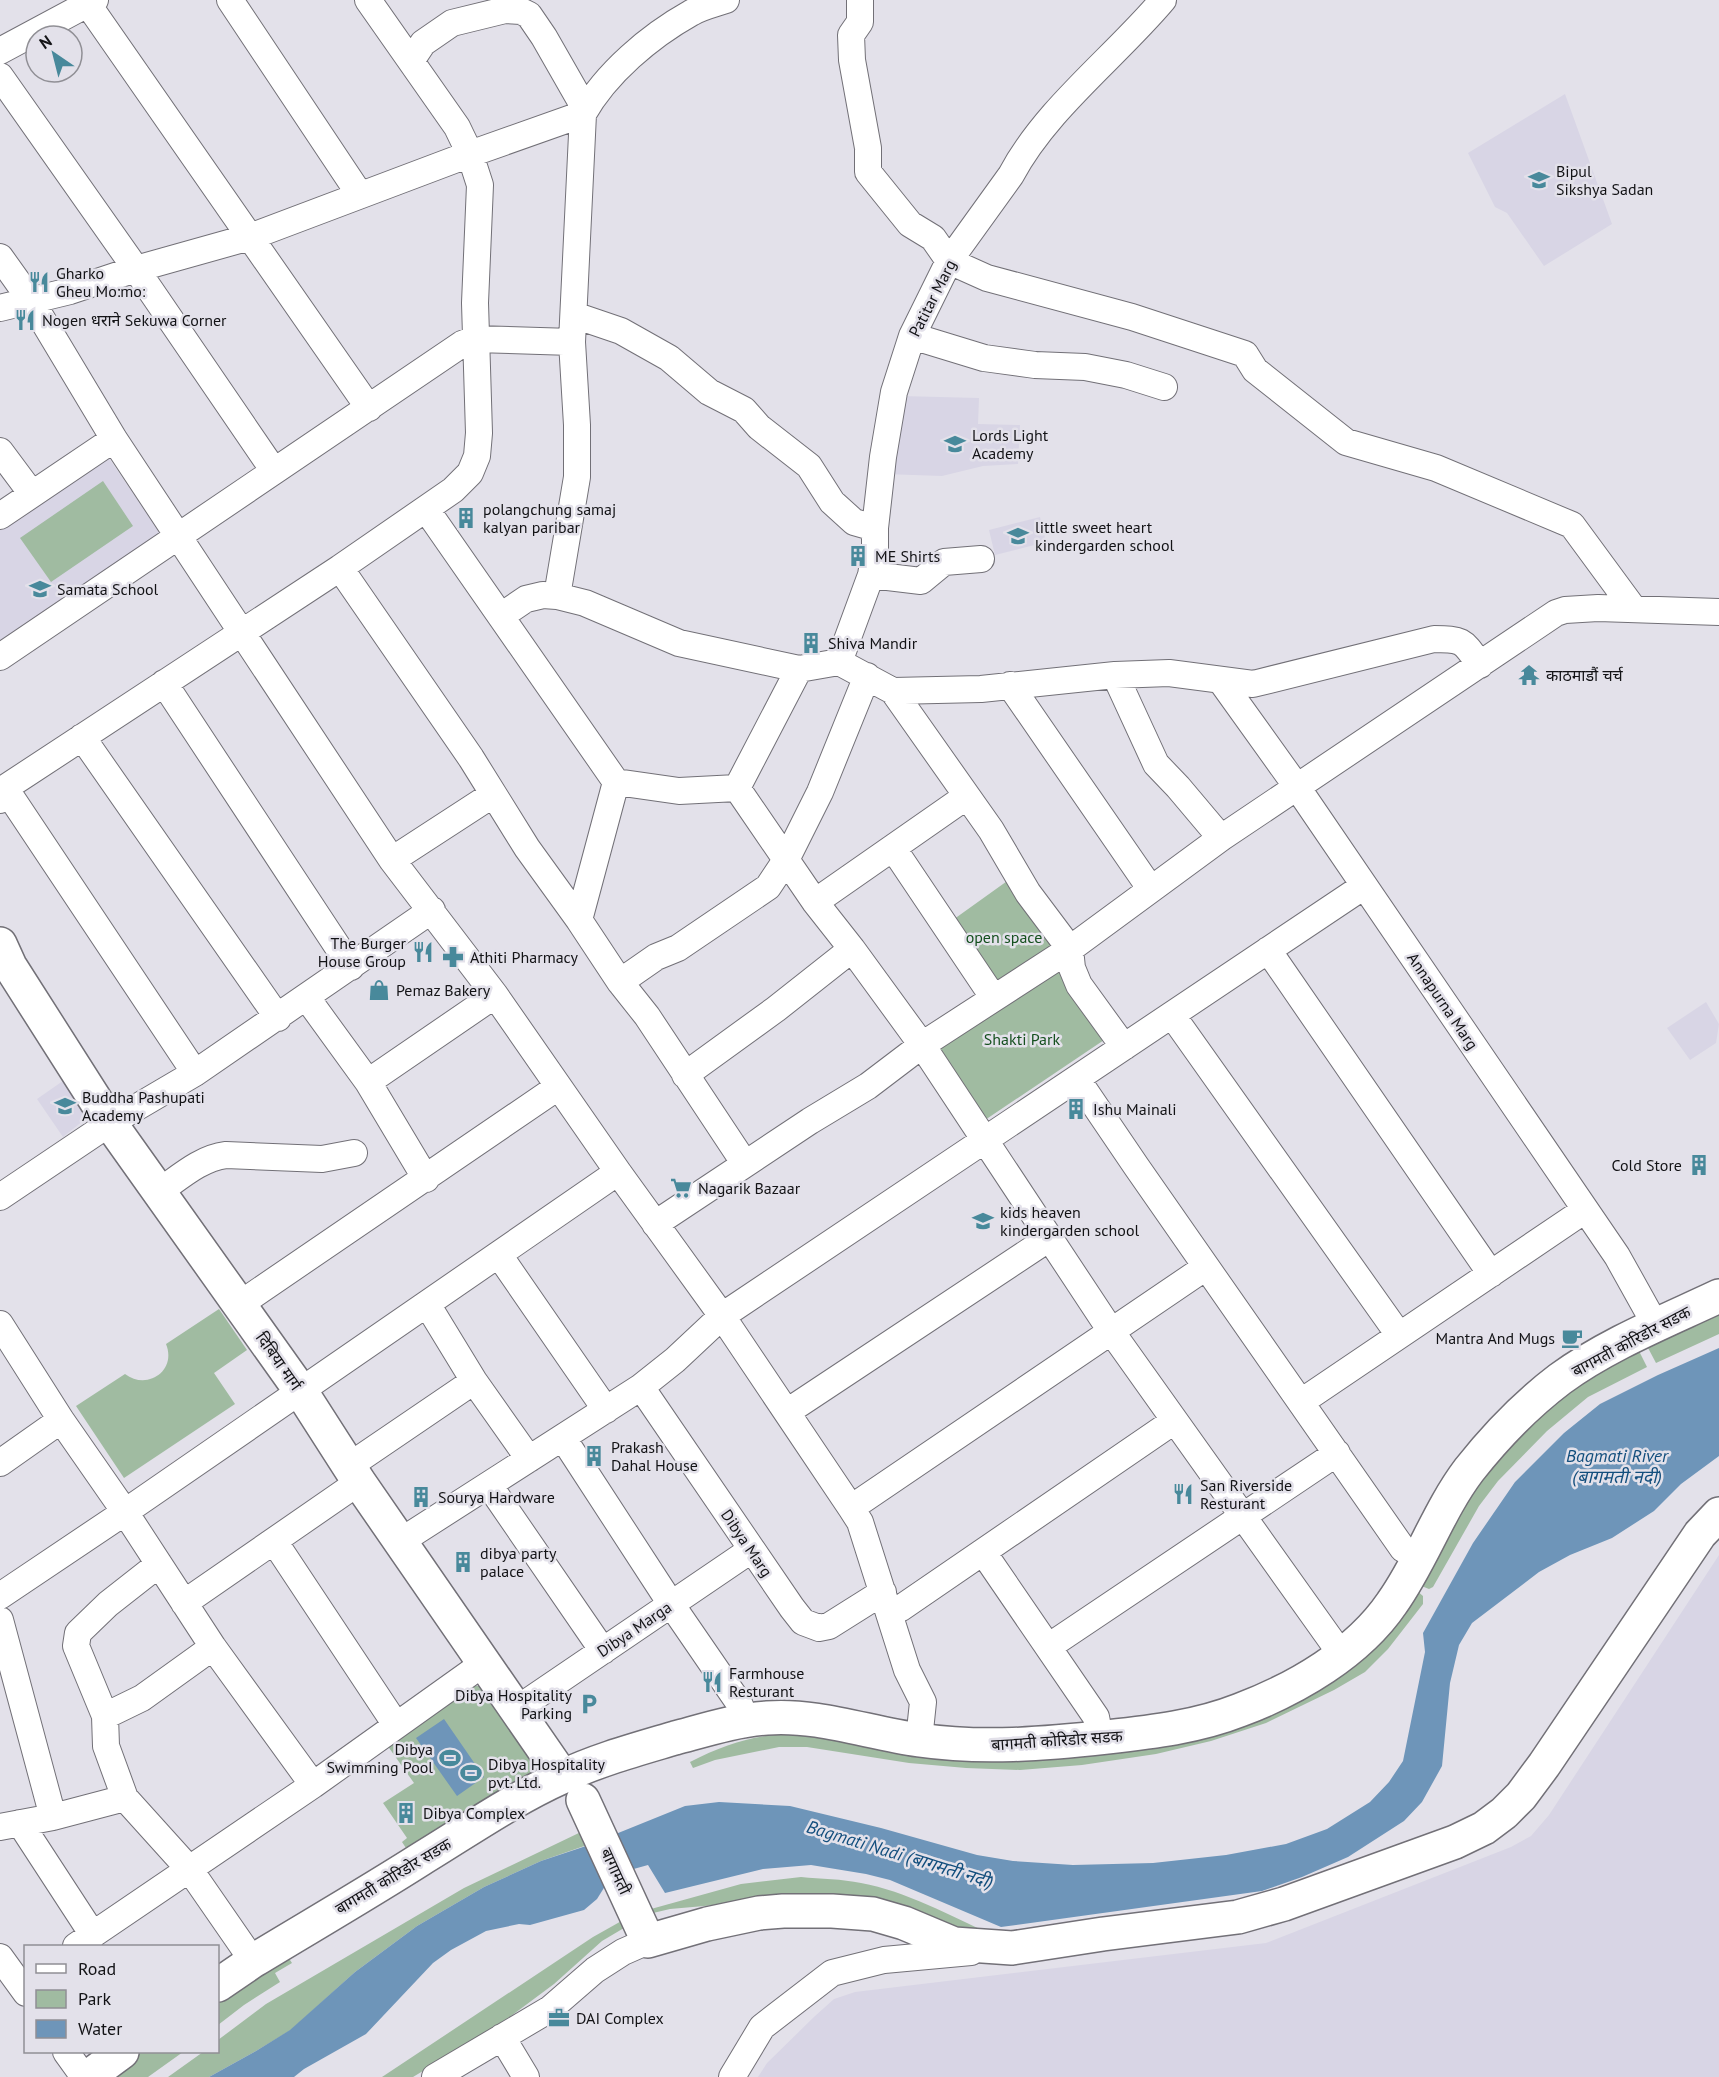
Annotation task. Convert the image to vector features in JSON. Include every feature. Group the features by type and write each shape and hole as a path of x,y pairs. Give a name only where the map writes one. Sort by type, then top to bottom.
{"main road":[{"name":"दिबिया मार्ग","path":"3,962 110,1123 300,1390 354,1474 573,1788"},
{"name":"बागमती कोरिडोर सडक","path":"219,1984 253,1961 499,1811 573,1788 665,1742 746,1720 795,1718 918,1740 981,1745 1017,1745 1157,1732 1239,1711 1320,1670 1366,1632 1391,1606 1442,1511 1469,1470 1505,1429 1535,1400 1586,1363 1719,1296"},
{"path":"648,1941 707,1924 759,1913 832,1911 873,1914 904,1923 954,1944 1012,1948 1238,1917 1284,1904 1455,1842 1484,1828 1521,1796 1700,1534 1719,1514"},
{"name":"बागामती","path":"573,1788 648,1941"},
{"path":"86,2077 121,2053"}],"street":[{"path":"230,0 360,195"},
{"path":"195,1073 2,794 82,737 426,509 453,490 470,473 477,456 479,433 475,339 480,185 470,154 457,127 368,0"},
{"path":"0,308 70,291 136,268 250,237 583,114 592,98 639,50 692,12 726,0"},
{"path":"860,0 860,21 851,35 852,60 867,148 868,172 910,224 933,238 949,261 987,278 1132,317 1245,354 1255,370 1346,442 1436,468 1572,525 1633,608"},
{"name":"Patitar Marg","path":"839,662 871,575 875,552 874,528 894,392 912,336 949,261 1011,175 1018,161 1066,100 1137,31 1163,0"},
{"path":"0,51 89,2 369,408"},
{"path":"411,61 423,42 452,23 459,10 521,11 529,15 544,37 580,100 583,114 572,342 577,477 556,596"},
{"path":"0,76 136,268 274,471"},
{"path":"0,256 30,299 114,440 392,860 495,995 722,1316 860,1522 907,1670 923,1702 918,1740"},
{"path":"574,315 621,331 669,358 709,392 744,410 767,434 810,466 832,502 854,522 874,528"},
{"path":"912,336 984,358 1035,365 1085,367 1126,375 1164,387"},
{"path":"0,657 462,345 475,339 572,342"},
{"path":"0,516 114,440"},
{"path":"0,451 32,494"},
{"path":"426,509 616,782 679,791 737,788"},
{"path":"871,575 921,581 944,562 981,559"},
{"path":"339,568 471,758 527,848 620,982 647,1016 745,1164"},
{"path":"501,616 526,599 543,595 556,596 585,603 679,643 799,669 839,662 893,691 992,830 1028,893 1070,949 1072,968 1079,985 1124,1047"},
{"path":"655,1224 810,1121 868,1086 922,1045 1070,949 1221,838 1556,613 1565,610 1598,608 1719,612"},
{"path":"893,691 981,689 1115,675 1169,673 1253,684 1434,639 1458,639 1480,665"},
{"path":"737,788 799,669"},
{"path":"1115,675 1156,764 1221,838"},
{"path":"620,982 656,957 678,948 768,887 786,860 820,792 867,676"},
{"name":"Annapurna Marg","path":"1221,681 1297,787 1617,1256 1656,1326"},
{"path":"164,683 351,967"},
{"path":"1010,685 1150,888"},
{"path":"82,737 278,1018"},
{"path":"579,920 616,782"},
{"path":"737,788 815,902 922,1045 1048,1239 1111,1331 1341,1654"},
{"path":"392,860 492,795"},
{"path":"815,902 968,796"},
{"path":"893,848 993,997"},
{"path":"401,1542 641,1388 722,1316 1364,886"},
{"path":"1,1193 110,1123 195,1073 432,910"},
{"path":"685,1075 776,1009 852,949"},
{"path":"1268,950 1491,1274"},
{"path":"368,1082 495,995"},
{"path":"307,998 368,1082 426,1179"},
{"path":"1172,1015 1399,1335"},
{"path":"1077,1078 1403,1550 1419,1555"},
{"path":"240,1304 558,1087"},
{"path":"160,1191 206,1160 216,1156 321,1159 354,1153"},
{"path":"0,1596 499,1256 618,1172"},
{"path":"1300,1402 1585,1210"},
{"path":"787,1412 1048,1239"},
{"path":"499,1256 606,1410"},
{"path":"851,1508 1206,1267"},
{"path":"427,1304 474,1381 529,1459"},
{"path":"0,1324 61,1420 125,1512 213,1647 312,1785"},
{"path":"184,1603 274,1540 354,1474 474,1381"},
{"name":"Dibya Marg","path":"641,1388 803,1622 819,1628 830,1626 886,1602"},
{"path":"0,1463 61,1420"},
{"path":"886,1602 901,1608 1174,1421"},
{"path":"563,1438 671,1604 740,1703 746,1720"},
{"path":"1048,1647 1337,1453"},
{"path":"489,1485 603,1651"},
{"path":"274,1540 396,1725"},
{"name":"Dibya Marga","path":"517,1709 751,1550"},
{"path":"983,1552 1096,1717 1100,1738"},
{"path":"159,1564 108,1604 78,1633 76,1646 105,1716 106,1746 125,1798 190,1870 253,1961"},
{"path":"0,1620 53,1817"},
{"path":"105,1716 142,1698 213,1647"},
{"path":"125,1798 53,1817 10,1825 84,1941 190,1870 484,1663"},
{"path":"435,2077 550,2009 595,1970 623,1952 648,1941"},
{"path":"732,2077 762,2027 832,1973 884,1960 1012,1948"},
{"path":"0,1957 18,1989"},
{"path":"502,2037 526,2077"},
{"path":"67,2053 86,2077"}],"shaded area":[{"name":"Bipul Sikshya Sadan","path":"1565,94 1612,224 1544,266 1507,213 1495,207 1468,153"},
{"name":"Lords Light Academy","path":"900,396 979,398 978,424 1020,425 1018,464 983,466 942,476 885,474"},
{"name":"Samata School","path":"106,454 161,534 0,644 0,527"},
{"name":"little sweet heart kindergarden school","path":"1040,517 1046,542 995,555 989,530"},
{"path":"1706,1002 1719,1024 1716,1043 1690,1060 1667,1028"},
{"name":"Buddha Pashupati Academy","path":"70,1076 94,1112 63,1137 37,1099"},
{"path":"1719,1555 1719,2077 758,2077 767,2063 834,1999 855,1992 1266,1943 1511,1847 1531,1836 1549,1815"}],"green space":[{"path":"103,481 133,526 51,582 20,538"},
{"name":"open space","path":"1010,879 1066,948 993,997 943,927"},
{"name":"Shakti Park","path":"1058,959 1110,1036 985,1120 933,1043"},
{"path":"219,1309 247,1350 214,1373 235,1404 124,1478 76,1406 125,1374 142,1380 158,1376 164,1370 167,1362 166,1344"},
{"path":"1719,1313 1719,1334 1656,1363 1647,1346"},
{"path":"1638,1349 1647,1367 1588,1397 1547,1431 1498,1481 1479,1506 1433,1587 1429,1589 1419,1585 1476,1483 1531,1422 1574,1387"},
{"path":"1416,1590 1423,1596 1423,1604 1388,1649 1365,1672 1334,1690 1266,1723 1211,1741 1156,1754 1082,1765 1020,1770 909,1763 807,1747 779,1747 715,1760 693,1768 690,1762 728,1745 782,1734 842,1739 891,1753 923,1756 1207,1730"},
{"name":"Dibya Hospitality pvt. Ltd.","path":"481,1686 536,1767 536,1778 410,1854 402,1842 407,1838 383,1803 414,1783 387,1745 470,1687"},
{"path":"583,1831 590,1844 541,1861 484,1887 417,1926 355,1972 291,2030 209,2077 168,2077 202,2053 219,2053 219,2039 266,2004 464,1888"},
{"path":"801,1877 861,1883 895,1892 991,1934 975,1933 909,1909 840,1894 670,1909 653,1913 651,1909 741,1884"},
{"path":"625,1919 629,1925 602,1941 554,1984 499,2025 413,2077 382,2077 593,1937"},
{"path":"286,1954 292,1963 275,1973 280,1982 219,2024 219,1998"},
{"path":"140,2053 182,2053 148,2077 107,2077"}],"water":[{"name":"Bagmati River (बागमती नदी)","path":"1719,1348 1719,1456 1681,1484 1654,1511 1612,1538 1570,1555 1539,1572 1472,1623 1459,1645 1450,1683 1442,1766 1422,1802 1404,1821 1348,1857 1262,1891 1001,1927 890,1880 866,1874 811,1865 763,1869 665,1893 648,1865 612,1875 597,1899 584,1910 530,1925 519,1924 486,1931 451,1950 433,1963 366,2034 294,2077 209,2077 290,2030 355,1972 417,1926 484,1887 541,1861 586,1846 685,1806 719,1802 790,1806 977,1855 1013,1861 1073,1865 1153,1863 1226,1855 1286,1844 1327,1829 1370,1802 1389,1782 1403,1761 1425,1652 1423,1633 1473,1543 1515,1482 1564,1433 1600,1404"},
{"name":"Dibya Swimming Pool","path":"444,1719 484,1777 457,1796 416,1738"}],"place":[{"name":"Bipul Sikshya Sadan","path":"1539,180"},
{"name":"Gharko Gheu Mo:mo:","path":"39,282"},
{"name":"Nogen धराने Sekuwa Corner","path":"25,320"},
{"name":"Lords Light Academy","path":"955,444"},
{"name":"polangchung samaj kalyan paribar","path":"466,518"},
{"name":"little sweet heart kindergarden school","path":"1018,536"},
{"name":"ME Shirts","path":"858,556"},
{"name":"Samata School","path":"40,589"},
{"name":"Shiva Mandir","path":"811,643"},
{"name":"काठमाडौं चर्च","path":"1529,675"},
{"name":"The Burger House Group","path":"423,952"},
{"name":"Athiti Pharmacy","path":"453,957"},
{"name":"Pemaz Bakery","path":"379,990"},
{"name":"Buddha Pashupati Academy","path":"65,1106"},
{"name":"Ishu Mainali","path":"1076,1109"},
{"name":"Cold Store","path":"1699,1165"},
{"name":"Nagarik Bazaar","path":"681,1188"},
{"name":"kids heaven kindergarden school","path":"983,1221"},
{"name":"Mantra And Mugs","path":"1572,1338"},
{"name":"Prakash Dahal House","path":"594,1456"},
{"name":"San Riverside Resturant","path":"1183,1494"},
{"name":"Sourya Hardware","path":"421,1497"},
{"name":"dibya party palace","path":"463,1562"},
{"name":"Farmhouse Resturant","path":"712,1682"},
{"name":"Dibya Hospitality Parking","path":"589,1704"},
{"name":"Dibya Swimming Pool","path":"450,1758"},
{"name":"Dibya Hospitality pvt. Ltd.","path":"471,1773"},
{"name":"Dibya Complex","path":"406,1813"},
{"name":"DAI Complex","path":"559,2018"}],"water label":[{"name":"Bagmati Nadi (बागमती नदी)","path":"900,1854"}]}
